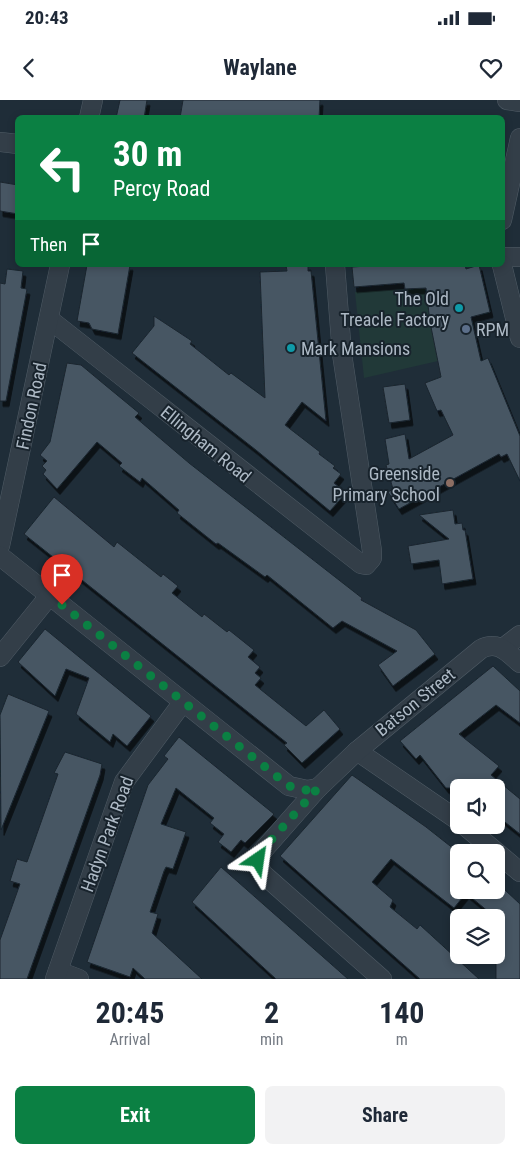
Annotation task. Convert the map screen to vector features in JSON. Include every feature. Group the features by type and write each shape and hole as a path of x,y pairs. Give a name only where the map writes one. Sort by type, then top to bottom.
{"street":[{"path":"90,115 93,100"},
{"path":"508,100 520,102"},
{"path":"506,188 520,138"},
{"path":"0,142 15,144"},
{"path":"505,257 520,257"},
{"name":"Findon Road","path":"0,546 60,267"},
{"name":"Ellingham Road","path":"49,319 267,493 361,564 366,565 372,558 372,551 342,354 335,267"},
{"path":"502,267 520,338"},
{"path":"0,556 289,786 306,790 318,788"},
{"path":"0,657 50,595"},
{"name":"Batson Street","path":"382,979 263,874 258,865 259,855 318,788 357,750 481,649 491,645 502,648 520,635"},
{"path":"502,648 520,663"},
{"name":"Hadyn Park Road","path":"56,975 124,782 183,702"},
{"path":"357,750 450,815"},
{"path":"475,834 520,872"},
{"path":"56,975 79,979"}],"green space":[{"path":"426,288 438,361 364,378 355,292"}],"building":[{"path":"120,100 147,100 144,115 117,115"},
{"path":"183,100 320,100 319,115 180,115"},
{"path":"0,182 15,184 15,214 0,211"},
{"path":"87,267 130,267 118,334 92,329 89,323 77,321"},
{"path":"286,267 308,267 308,271 311,271 326,421 302,402 285,425 320,452 319,454 335,466 333,468 341,474 334,483 346,493 330,511 256,450 132,353 154,326 154,316 192,341 190,344 229,375 231,373 265,398 260,272 287,271"},
{"path":"352,267 466,267 466,269 479,267 490,312 471,317 481,361 488,358 520,436 520,481 507,454 501,457 499,454 399,509 388,492 393,489 386,465 389,464 385,439 405,434 409,459 453,435 441,410 437,411 425,383 441,377 430,322 426,288 405,289 404,283 354,287"},
{"path":"7,269 23,271 21,288 27,289 6,401 0,401 0,283 5,284"},
{"path":"67,363 81,365 139,413 135,417 189,463 362,598 361,600 416,630 435,654 393,686 378,665 397,651 342,621 333,628 267,575 265,577 218,543 216,544 177,513 179,510 142,478 140,482 119,466 122,463 97,442 57,489 43,474 46,470 42,466 47,461 40,455 50,442"},
{"path":"405,384 410,420 389,423 383,387"},
{"path":"54,497 114,547 117,542 161,577 163,574 178,586 172,593 202,617 204,614 227,632 229,630 254,650 248,657 260,667 255,673 261,678 255,685 306,726 324,710 340,729 302,763 284,745 287,743 24,534"},
{"path":"453,510 455,524 462,523 463,530 465,530 473,579 442,584 439,560 411,564 408,546 449,539 419,515"},
{"path":"45,629 151,716 127,746 113,734 110,742 76,714 89,678 66,669 55,696 18,662"},
{"path":"493,666 520,691 520,723 496,705 459,734 499,766 491,775 496,779 450,779 450,788 446,788 420,755 416,759 400,741"},
{"path":"8,694 49,711 1,830 0,715"},
{"path":"179,737 274,814 245,843 241,840 231,852 218,842 224,834 210,823 214,818 176,788 161,824 186,832 173,869 166,867 164,871 150,912 158,914 152,933 202,979 145,979 133,968 130,977 87,962 148,785 168,759 164,756"},
{"path":"65,752 102,764 100,775 27,979 0,979 0,940 20,884 10,881 17,859 27,862 58,774 54,773"},
{"path":"352,775 450,846 450,899 461,899 454,908 391,859 372,882 393,900 390,907 417,929 420,925 450,952 450,964 463,964 479,979 420,979 280,856"},
{"path":"505,787 520,799 520,834 505,822"},
{"path":"221,867 348,979 276,979 192,902"},
{"path":"505,890 520,904 520,979 496,979 496,964 505,964 505,909 485,909 473,899 505,899"}],"place":[{"name":"The Old Treacle Factory","path":"459,308"},
{"name":"RPM","path":"466,329"},
{"name":"Mark Mansions","path":"291,348"},
{"name":"Greenside Primary School","path":"450,483"}],"route":[{"path":"62,605 289,786 306,790 318,788 263,849 258,860"}]}
